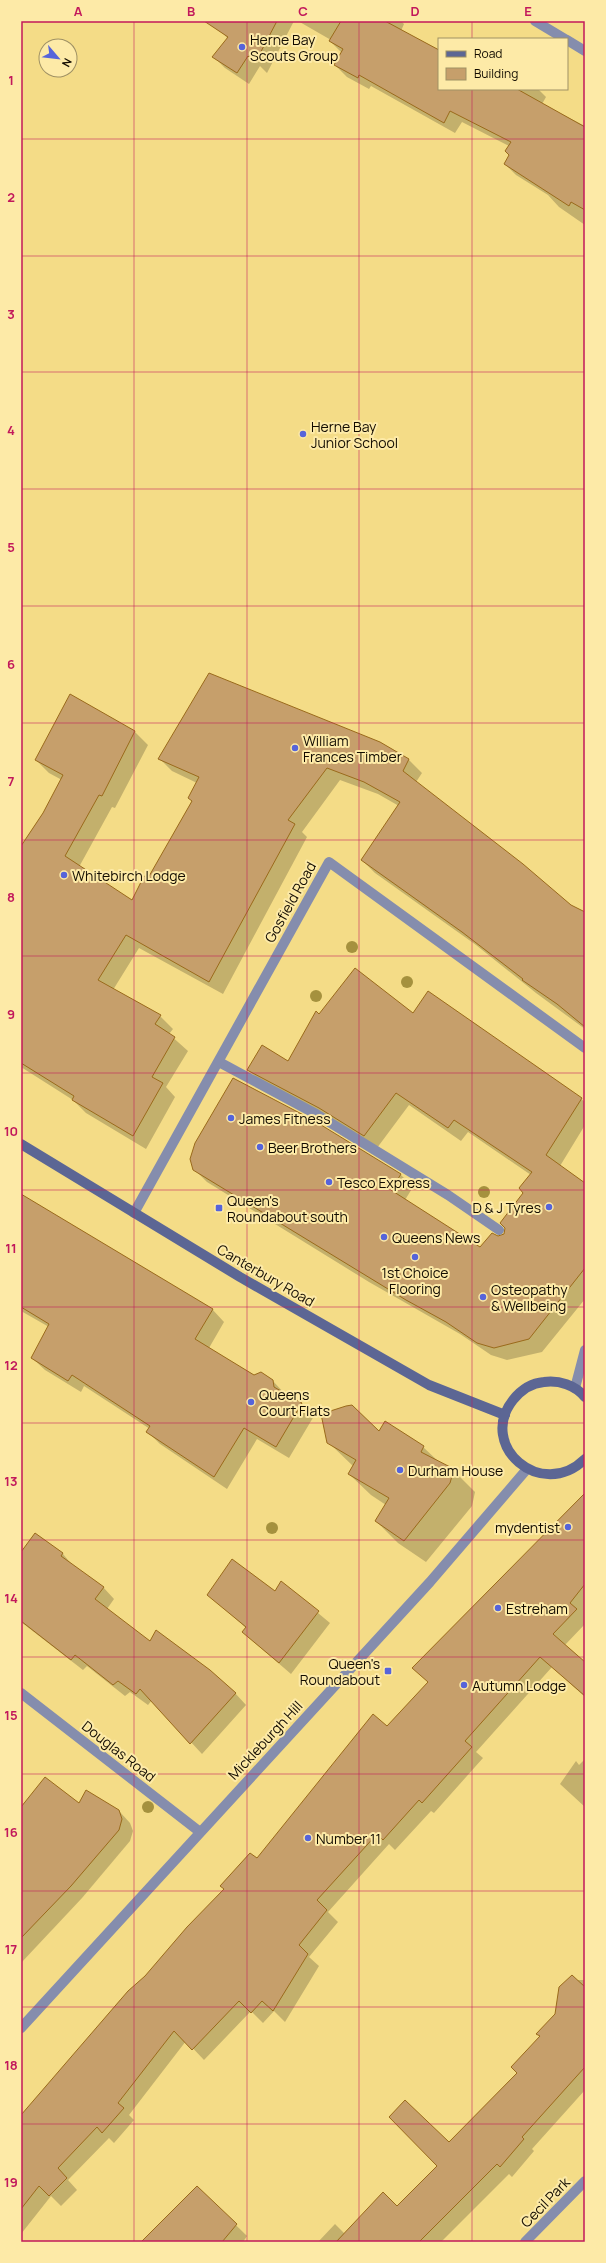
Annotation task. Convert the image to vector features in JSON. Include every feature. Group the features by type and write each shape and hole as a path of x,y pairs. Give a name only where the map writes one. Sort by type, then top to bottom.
{"main road":[{"name":"Canterbury Road","path":"21,1144 240,1277 429,1385 505,1415"},
{"path":"585,1397 575,1388 551,1381 527,1387 510,1404 505,1415 503,1428 504,1440 517,1462 527,1469 539,1474 552,1475 565,1473 577,1467 585,1459"}],"street":[{"path":"535,21 563,38"},
{"path":"568,41 585,51"},
{"name":"Gosfield Road","path":"134,1213 329,862 585,1048"},
{"path":"219,1062 316,1114 448,1195 499,1230"},
{"path":"575,1388 585,1350"},
{"name":"Mickleburgh Hill","path":"21,2028 430,1582 527,1469"},
{"name":"Douglas Road","path":"21,1693 200,1832"},
{"name":"Cecil Park","path":"526,2242 585,2181"}],"building":[{"name":"Herne Bay Scouts Group","path":"204,21 277,21 255,63 248,56 237,73 212,57 228,37"},
{"path":"341,21 385,21 438,49 438,90 519,90 585,127 585,210 571,202 569,206 504,164 509,155 505,151 511,142 450,111 444,123 359,75 358,78 334,65 343,49 329,41"},
{"path":"209,673 380,742 409,759 403,771 523,864 571,905 585,912 585,1027 557,1004 522,980 523,979 462,932 361,860 400,802 364,782 327,768 288,820 295,824 209,982 126,935 98,980 161,1015 155,1024 175,1037 152,1077 163,1083 133,1136 72,1100 74,1096 21,1063 21,846 43,813 63,775 35,760 70,694 135,731 102,796 99,795 65,856 132,900 144,876 148,878 192,801 188,798 199,777 158,759"},
{"path":"355,968 413,1013 428,991 582,1098 546,1155 585,1183 585,1268 529,1339 494,1348 477,1343 446,1322 406,1300 193,1170 190,1159 195,1143 233,1078 313,1120 401,1174 391,1190 480,1247 492,1233 498,1236 504,1234 505,1228 500,1223 523,1193 519,1188 532,1172 454,1120 448,1128 396,1093 364,1136 319,1108 247,1070 262,1045 288,1061 316,1011 319,1014"},
{"path":"21,1194 213,1309 195,1339 254,1375 261,1372 273,1380 274,1387 302,1403 276,1447 244,1428 214,1477 146,1432 150,1426 72,1375 68,1381 31,1358 49,1324 21,1307"},
{"name":"Durham House","path":"352,1405 379,1431 385,1421 424,1446 421,1452 454,1469 450,1483 404,1541 375,1521 389,1498 348,1474 356,1460 327,1443 321,1414"},
{"path":"585,1493 585,1584 570,1603 577,1609 553,1634 585,1662 585,1696 540,1657 465,1741 472,1747 422,1803 419,1800 383,1840 377,1834 317,1900 327,1910 299,1945 308,1954 273,2011 262,2001 251,2013 239,2001 192,2050 174,2031 118,2103 124,2108 102,2133 97,2127 58,2168 67,2178 49,2196 39,2186 21,2209 21,2115 128,1991 145,1976 187,1927 224,1889 220,1886 250,1853 257,1858 373,1714 387,1726 428,1682 412,1668"},
{"path":"35,1533 63,1553 61,1556 104,1587 95,1599 150,1641 156,1630 210,1670 236,1693 190,1744 140,1689 136,1694 118,1681 113,1685 75,1655 71,1660 21,1621 21,1552"},
{"path":"232,1559 275,1591 281,1581 319,1611 279,1663 242,1632 246,1627 207,1595"},
{"path":"45,1777 79,1803 86,1790 119,1810 122,1819 119,1830 71,1886 21,1938 21,1807"},
{"path":"572,1975 585,1987 585,2067 522,2137 524,2139 500,2167 497,2164 419,2242 336,2242 383,2192 397,2206 437,2166 389,2117 405,2100 449,2142 517,2073 511,2067 540,2036 536,2034 555,2014 559,1987"},
{"path":"197,2186 237,2224 222,2242 141,2242"}],"place":[{"name":"Herne Bay Scouts Group","path":"242,47"},
{"name":"Herne Bay Junior School","path":"303,434"},
{"name":"William Frances Timber","path":"295,748"},
{"name":"Whitebirch Lodge","path":"64,875"},
{"name":"James Fitness","path":"231,1118"},
{"name":"Beer Brothers","path":"260,1147"},
{"name":"Tesco Express","path":"329,1182"},
{"name":"D & J Tyres","path":"549,1207"},
{"name":"Queen's Roundabout south","path":"219,1208"},
{"name":"Queens News","path":"384,1237"},
{"name":"1st Choice Flooring","path":"415,1257"},
{"name":"Osteopathy & Wellbeing","path":"483,1297"},
{"name":"Queens Court Flats","path":"251,1402"},
{"name":"Durham House","path":"400,1470"},
{"name":"mydentist","path":"568,1527"},
{"name":"Estreham","path":"498,1608"},
{"name":"Queen's Roundabout","path":"388,1671"},
{"name":"Autumn Lodge","path":"464,1685"},
{"name":"Number 11","path":"308,1838"}]}
